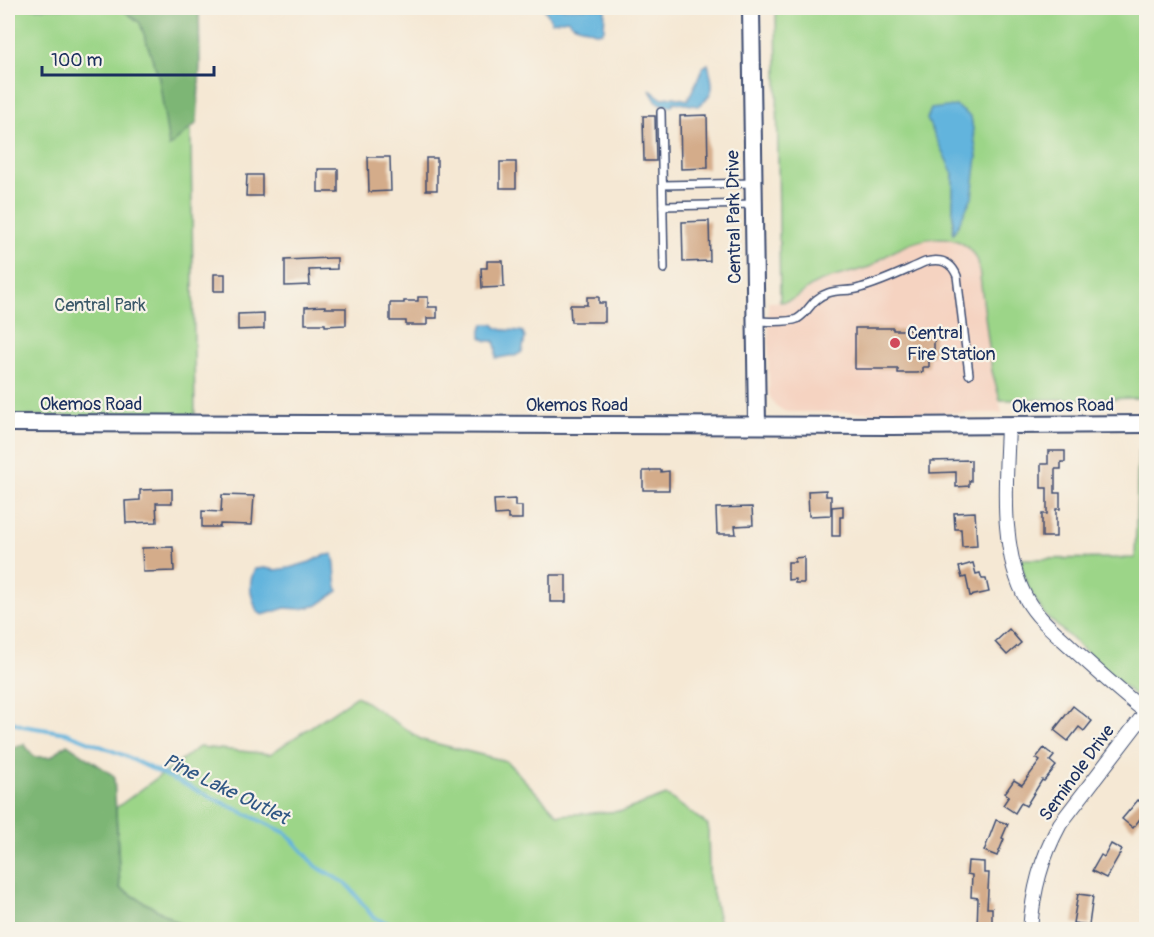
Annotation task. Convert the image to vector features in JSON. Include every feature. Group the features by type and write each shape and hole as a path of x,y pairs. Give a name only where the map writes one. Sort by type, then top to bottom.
{"street":[{"name":"Central Park Drive","path":"751,8 757,425"},
{"name":"Okemos Road","path":"8,423 1008,426 1146,424"},
{"path":"1008,426 1007,527 1014,566 1027,600 1058,635 1114,687 1146,712"},
{"name":"Seminole Drive","path":"1030,930 1039,872 1052,839 1060,824 1146,712"}],"lane":[{"path":"661,112 664,269"},
{"path":"663,185 753,183"},
{"path":"663,206 754,204"},
{"path":"755,321 794,320 802,315 819,296 832,291 857,289 932,260 942,261 954,269 957,276 969,374"}],"shaded area":[{"path":"936,238 959,241 970,249 978,261 992,371 1002,413 789,412 775,405 769,393 768,302 789,301 799,297 817,283 872,266 916,241"}],"green space":[{"name":"Central Park","path":"8,8 189,8 195,415 8,416"},
{"path":"120,8 199,8 200,65 197,123 169,147 159,78 140,23"},
{"path":"776,8 1146,8 1146,398 1000,400 992,371 978,261 969,248 956,241 942,238 912,243 883,257 872,266 817,283 792,300 780,302","holes":["956,106 971,118 977,157 953,233"]},
{"path":"1146,450 1146,705 1044,614 1028,587 1019,559 1135,558 1138,451"},
{"path":"357,696 422,740 506,761 558,815 623,811 666,795 708,825 709,877 721,929 189,929 120,888 116,808 199,747 270,754"},
{"path":"24,744 34,757 51,757 67,744 114,776 120,888 189,929 8,929 8,750"}],"water":[{"path":"544,8 604,8 604,29 598,33 573,24 567,19 552,22"},
{"path":"708,64 712,88 708,97 698,106 674,102 672,106 663,105 658,102 650,90 661,98 674,97 688,100 702,68"},
{"path":"956,106 971,117 977,157 972,197 953,235 953,174 927,119 931,109"},
{"path":"484,324 493,324 503,330 523,332 525,338 522,352 515,356 496,358 494,341 487,341 481,337"},
{"path":"333,554 338,591 318,605 301,609 285,608 263,615 257,612 251,590 251,580 255,569 289,568"}],"building":[{"path":"707,115 708,168 681,169 680,116"},
{"path":"643,116 655,116 656,161 644,161"},
{"path":"368,157 390,157 391,191 369,192"},
{"path":"426,158 437,158 437,190 426,190"},
{"path":"500,162 516,162 516,188 500,188"},
{"path":"318,169 338,169 338,192 318,192"},
{"path":"247,175 262,175 262,196 246,196"},
{"path":"709,221 710,261 683,262 682,222"},
{"path":"337,258 337,269 309,270 310,285 285,286 285,260"},
{"path":"487,261 503,261 504,287 482,288 481,268 487,268"},
{"path":"214,274 225,274 225,291 214,291"},
{"path":"418,297 428,297 428,307 437,307 437,318 427,318 427,325 406,325 406,321 390,321 390,303 418,301"},
{"path":"587,297 599,297 599,303 605,303 605,322 571,322 570,305 587,305"},
{"path":"325,306 325,308 346,308 346,325 305,324 305,307"},
{"path":"264,313 264,329 238,330 238,314"},
{"name":"Central Fire Station","path":"855,328 934,330 934,356 929,356 929,367 923,367 923,372 917,373 898,373 898,369 855,369"},
{"path":"1048,451 1065,451 1065,462 1061,462 1061,469 1055,469 1055,493 1060,493 1060,509 1056,509 1056,537 1042,537 1042,514 1047,514 1047,488 1041,488 1041,464 1048,464"},
{"path":"971,460 969,486 956,487 956,472 930,473 930,461"},
{"path":"643,471 669,471 669,490 643,490"},
{"path":"172,489 172,503 156,503 157,522 126,523 125,501 140,500 140,490"},
{"path":"826,490 826,496 831,496 831,515 809,516 808,491"},
{"path":"222,495 254,496 252,525 220,524 220,527 202,527 202,511 221,512"},
{"path":"515,499 515,506 522,506 522,519 508,519 508,514 495,515 494,500"},
{"path":"843,506 843,517 840,517 840,536 832,536 832,507"},
{"path":"752,507 753,525 735,526 736,534 717,534 716,508"},
{"path":"975,512 977,546 962,547 961,529 955,529 954,513"},
{"path":"173,547 174,571 143,572 142,548"},
{"path":"804,557 804,583 795,583 795,579 788,580 788,562 795,562 795,558"},
{"path":"973,563 976,574 980,573 982,579 986,579 989,592 970,596 966,577 962,578 959,567"},
{"path":"550,575 566,575 566,602 550,602"},
{"path":"1009,629 1021,643 1007,655 995,642"},
{"path":"1073,706 1092,721 1084,731 1079,727 1068,741 1054,730"},
{"path":"1044,748 1054,756 1050,761 1056,766 1044,781 1042,780 1026,806 1021,803 1015,813 1003,805 1009,796 1005,793 1014,780 1022,785 1040,761 1036,758"},
{"path":"1146,792 1146,811 1133,828 1122,819"},
{"path":"996,820 1008,824 997,856 984,851"},
{"path":"1111,844 1122,850 1106,878 1092,871 1101,855 1104,857"},
{"path":"968,861 984,862 984,873 989,873 987,908 992,908 992,930 977,930 978,898 971,897 972,875 967,874"},
{"path":"1078,894 1093,896 1089,925 1073,923"}],"waterway":[{"name":"Pine Lake Outlet","path":"8,718 9,721 23,726 67,733 123,755 286,833 317,867 347,884 373,917 405,930"}],"place":[{"name":"Central Fire Station","path":"895,343"}]}
